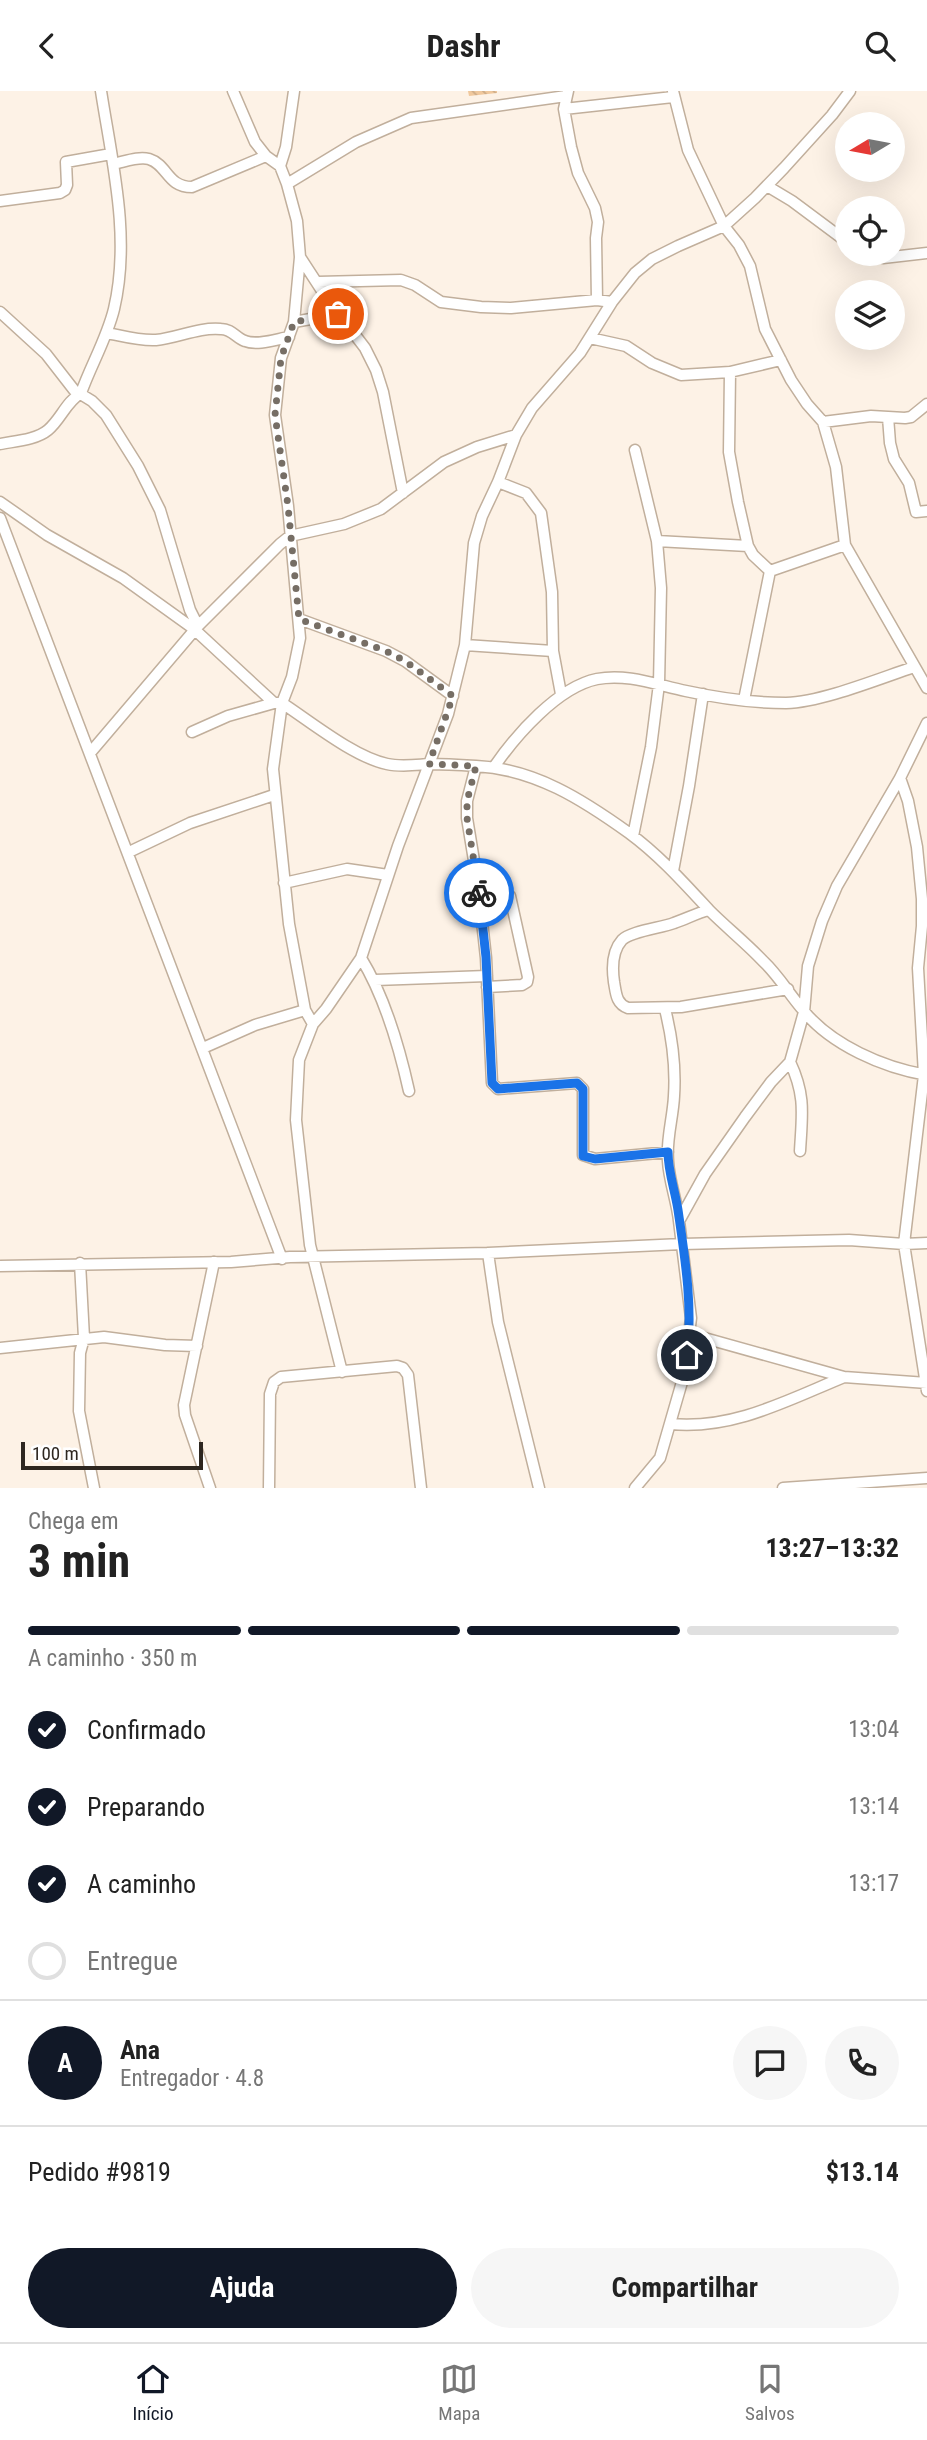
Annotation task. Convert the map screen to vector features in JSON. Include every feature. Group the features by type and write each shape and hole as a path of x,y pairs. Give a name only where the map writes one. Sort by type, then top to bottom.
{"street":[{"path":"0,444 35,436 48,429 81,393 90,366 107,333 115,306 120,257 119,218 101,91"},
{"path":"233,91 255,142 280,166 297,221 300,257 294,322 281,358 275,415 300,638 292,677 278,703 273,769 284,883 304,1010 313,1024"},
{"path":"280,166 286,147 294,91"},
{"path":"342,1372 310,1245 296,1120 299,1060 313,1024 327,1009 361,958 453,696 465,645 474,543 482,516 516,435 532,408 580,353 612,302 635,273 652,259 724,226 767,186 832,115 850,91"},
{"path":"287,184 356,142 411,118 567,94 564,109 578,173 595,208 598,222 597,300"},
{"path":"564,109 673,94 688,150 724,226 739,244 750,267 765,329 807,404 823,422 836,467 845,545 927,688"},
{"path":"0,201 60,193 67,185 66,162 149,159 181,187 191,187 267,156"},
{"path":"767,186 835,233"},
{"path":"905,256 927,253"},
{"path":"300,257 338,314 365,348 376,370 383,392 403,493"},
{"path":"318,282 401,280 415,285 441,302 481,307 511,308 597,300 612,302"},
{"path":"0,312 46,354 74,390 92,401 106,415 138,466 160,510 196,628"},
{"path":"294,322 338,314"},
{"path":"107,333 141,340 157,340 199,330 222,328 232,331 245,341 289,337"},
{"path":"590,338 626,346 652,363 681,375 730,372 781,360"},
{"path":"730,372 729,452 748,546 753,555 770,571"},
{"path":"823,422 871,416 911,417 927,404"},
{"path":"888,417 894,459 909,483 913,507 916,512 927,511"},
{"path":"90,753 196,628 279,544 290,536 344,524 381,509 452,459 486,444 516,435"},
{"path":"632,836 651,747 659,684 661,588 657,541 635,450"},
{"path":"498,482 526,493 537,504 541,513 552,592 553,651 561,694"},
{"path":"0,502 47,535 123,578 196,628 278,703 366,757 386,764 405,766 429,764 494,767 558,787 574,795 632,836 673,871 764,961 804,1012 850,1049 907,1072 926,1075"},
{"path":"0,518 282,1259"},
{"path":"657,541 748,546"},
{"path":"770,571 845,545"},
{"path":"744,699 770,571"},
{"path":"299,619 386,651 405,661 453,696"},
{"path":"465,645 553,651"},
{"path":"494,767 508,747 561,694 587,682 609,678 659,684 703,694 784,703 810,700 914,667"},
{"path":"673,871 703,694"},
{"path":"192,732 228,716 278,703"},
{"path":"679,1221 705,1174 771,1082 790,1062 804,1012 808,967 822,921 849,862 900,778 927,723"},
{"path":"476,766 467,801 467,818 478,885 487,982 492,1083 494,1087 581,1085 583,1156 595,1159 668,1152"},
{"path":"690,1334 844,1377 926,1386 904,1244 926,1075 918,968 925,925 920,868 908,801 900,778"},
{"path":"129,852 190,823 274,795"},
{"path":"284,883 347,869 388,875"},
{"path":"375,980 523,985 528,977 510,897"},
{"path":"709,909 624,938 614,959 613,972 617,999 621,1006 665,1009 788,989"},
{"path":"361,958 375,980 404,1067 409,1091"},
{"path":"635,1488 660,1458 684,1375 690,1334 691,1318 682,1244 668,1164 674,1057 665,1009"},
{"path":"203,1048 255,1025 304,1010"},
{"path":"790,1062 799,1080 803,1099 800,1151"},
{"path":"0,1266 214,1262 682,1244 849,1240 927,1243"},
{"path":"488,1253 498,1322 539,1488"},
{"path":"210,1488 185,1415 186,1394 214,1262"},
{"path":"80,1263 85,1338 80,1353 79,1411 94,1488"},
{"path":"0,1347 104,1336 165,1345 197,1346"},
{"path":"269,1488 270,1394 274,1382 281,1377 397,1366 408,1374 421,1488"},
{"path":"671,1424 695,1426 740,1418 844,1377"},
{"path":"783,1488 927,1478"}],"building":[{"path":"468,91 497,91 497,93 469,96"}],"way so far":[{"path":"338,314 294,322 281,358 275,415 288,506 299,619 386,651 405,661 453,696 429,764 476,766 467,801 467,818 479,893"}],"route":[{"path":"479,893 486,957 492,1083 498,1089 577,1083 581,1085 583,1156 595,1159 668,1152 691,1318 687,1355"}]}
